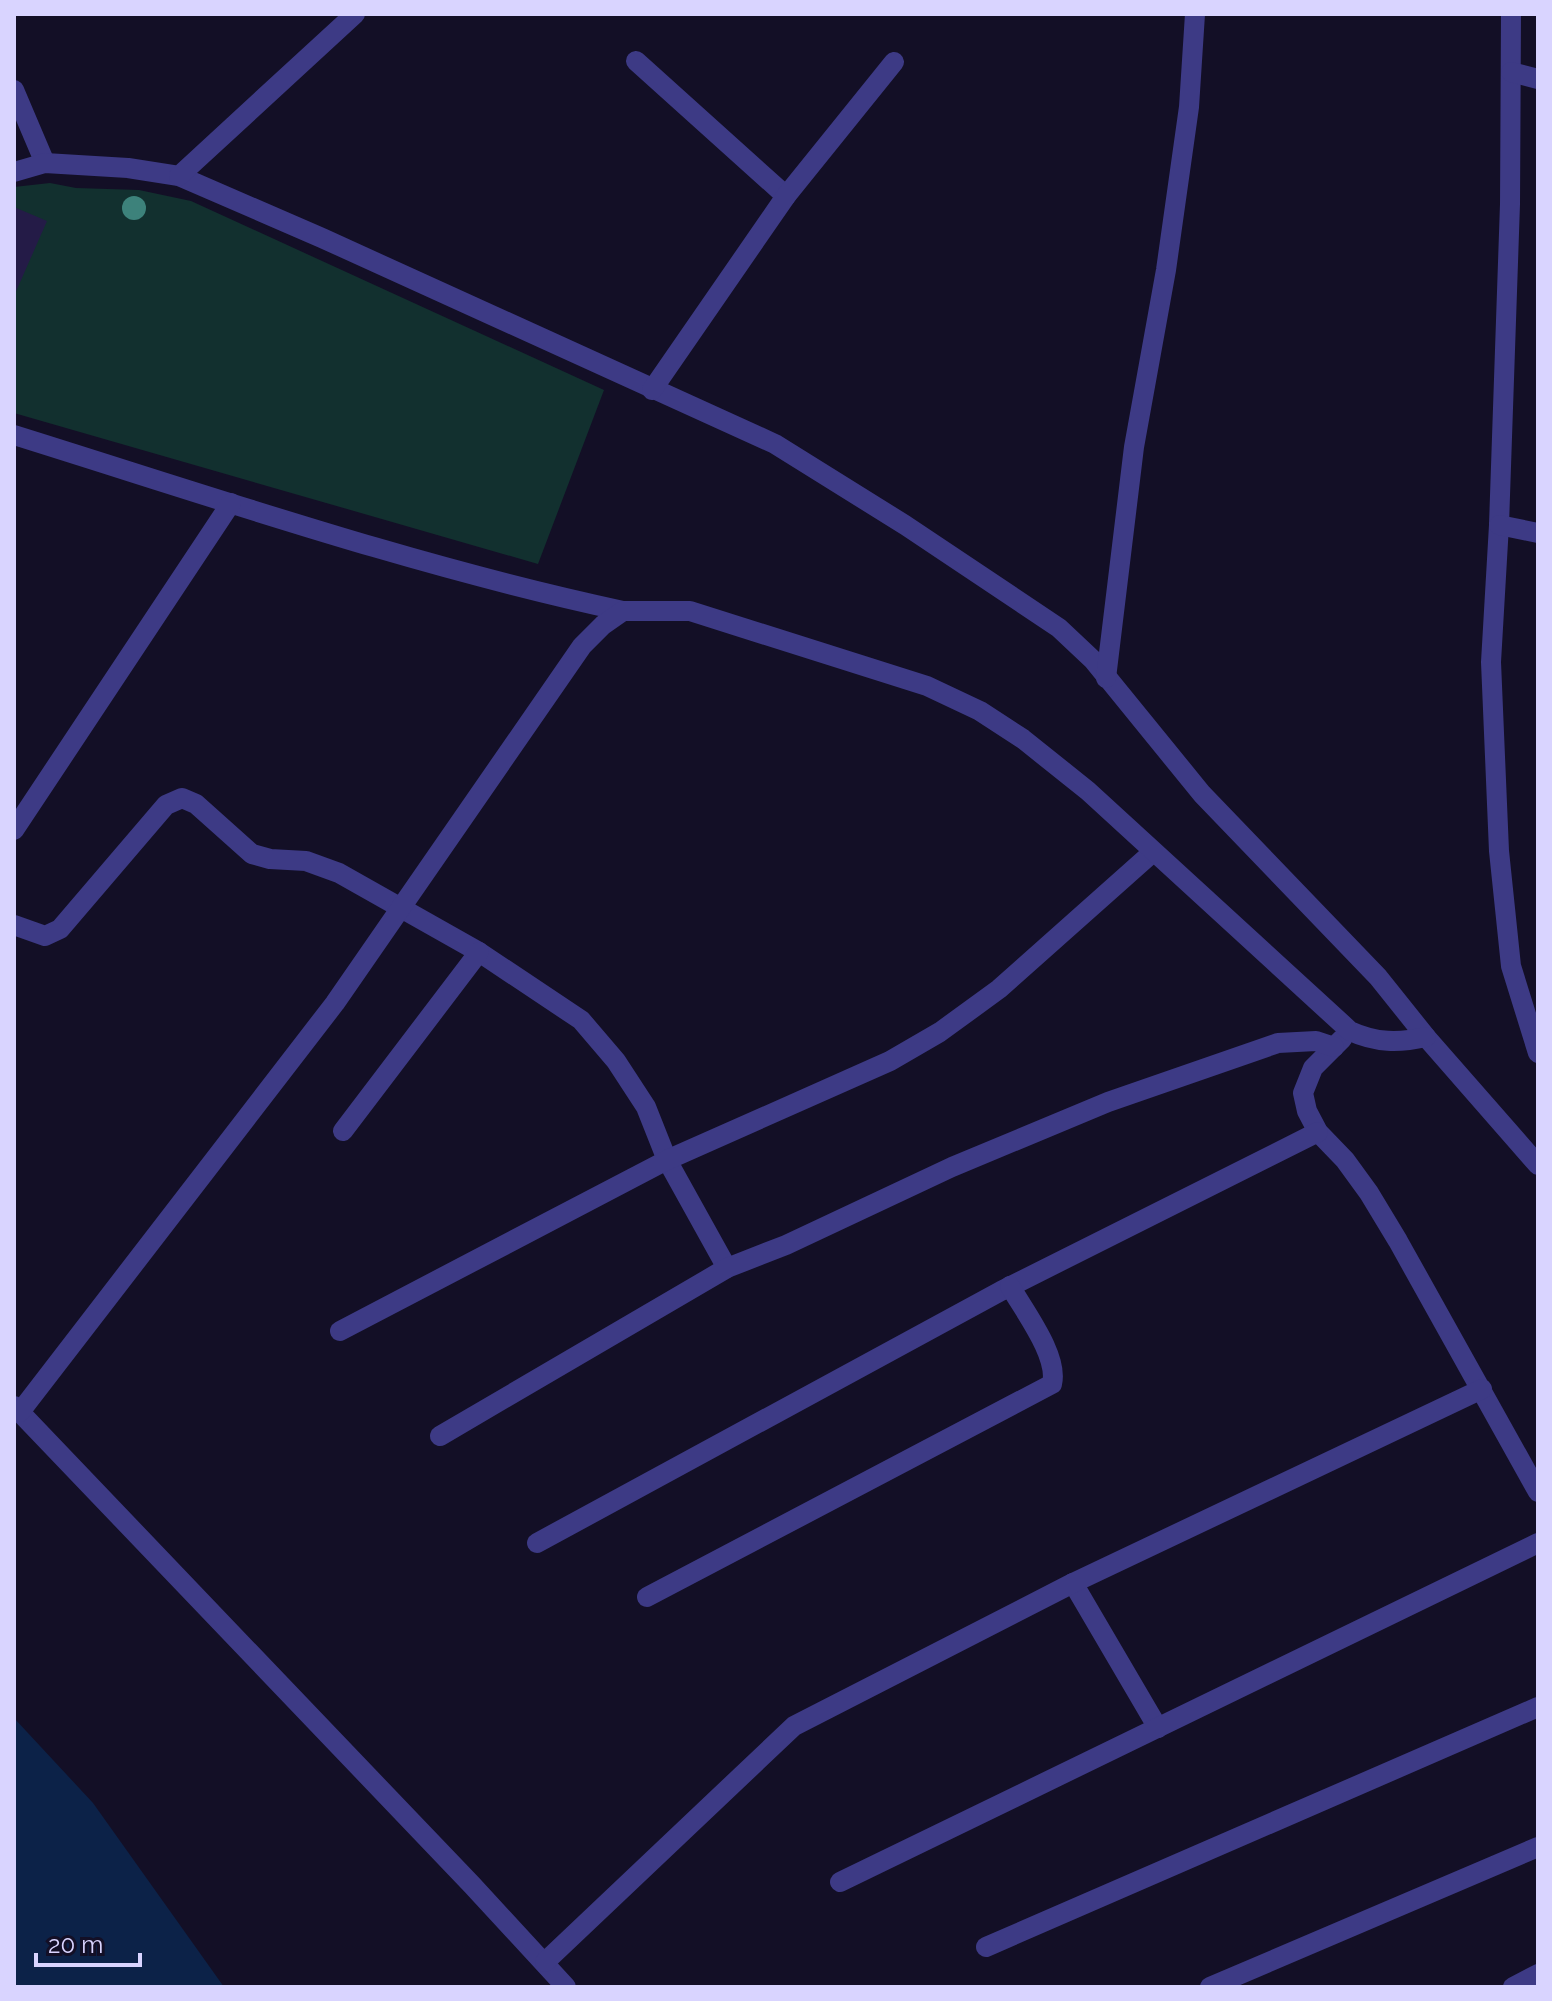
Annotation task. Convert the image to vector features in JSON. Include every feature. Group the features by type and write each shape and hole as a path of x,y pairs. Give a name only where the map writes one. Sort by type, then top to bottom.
{"street":[{"path":"179,176 355,14"},
{"path":"1106,678 1134,447 1166,270 1189,107 1195,14"},
{"path":"1511,14 1510,204 1491,662 1499,851 1511,966 1538,1053"},
{"path":"636,61 786,196"},
{"path":"652,390 786,196 894,62"},
{"path":"1511,72 1538,79"},
{"path":"14,90 45,163"},
{"path":"14,172 45,163 128,168 179,176 414,279 775,444 905,525 1059,628 1093,660 1202,794 1378,977 1538,1165"},
{"path":"14,435 388,552 536,592 623,611 690,611 927,686 980,711 1023,739 1088,791 1350,1031 1381,1041 1404,1042 1426,1037"},
{"path":"17,820 231,503"},
{"path":"1499,525 1538,533"},
{"path":"566,1987 17,1409 335,1003 582,646 623,611"},
{"path":"14,925 45,936 60,929 166,805 182,798 196,804 252,854 320,864 479,952 581,1020 616,1061 646,1107 667,1160 727,1268"},
{"path":"340,1331 667,1160 890,1061 940,1032 999,989 1153,852"},
{"path":"343,1131 479,952"},
{"path":"1350,1031 1313,1068 1303,1093 1307,1111 1318,1132 1345,1160 1369,1193 1538,1492"},
{"path":"440,1436 727,1268 786,1245 952,1167 1108,1102 1278,1043 1316,1041 1334,1047"},
{"path":"537,1543 1010,1286 1318,1132"},
{"path":"647,1597 1052,1384 1055,1373 1046,1349 1010,1286"},
{"path":"545,1962 794,1726 1073,1583 1482,1389"},
{"path":"840,1882 1538,1543"},
{"path":"1073,1583 1158,1728"},
{"path":"986,1947 1538,1707"},
{"path":"1210,1987 1538,1847"},
{"path":"1513,1987 1538,1974"}],"green space":[{"path":"50,183 76,188 139,190 191,201 604,390 538,564 14,413 14,187"}],"water":[{"path":"14,1718 93,1803 224,1987 14,1987"}],"building":[{"path":"14,207 47,221 14,296"}]}
